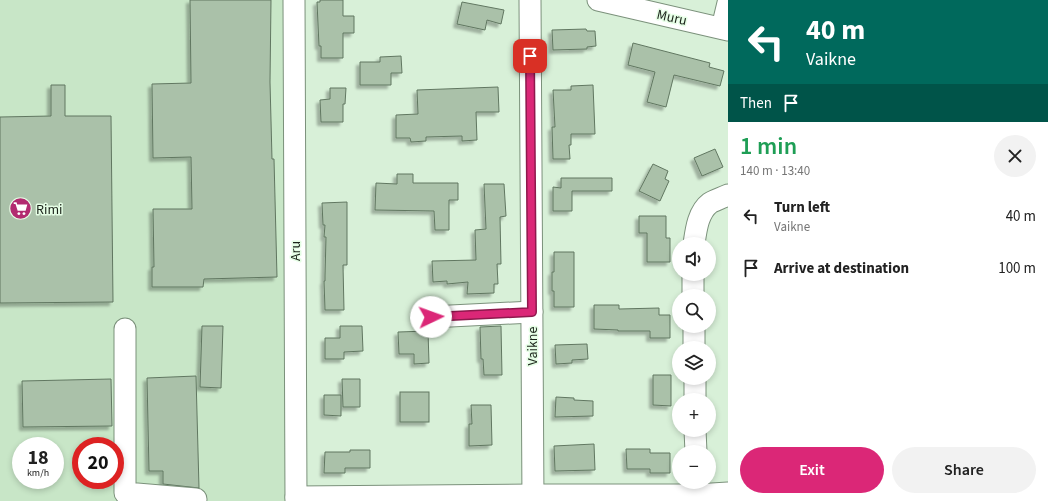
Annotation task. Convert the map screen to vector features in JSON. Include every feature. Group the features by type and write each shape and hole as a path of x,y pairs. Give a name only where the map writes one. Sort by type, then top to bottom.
{"street":[{"name":"Aru","path":"294,0 296,499"},
{"name":"Vaikne","path":"530,0 533,498"},
{"name":"Muru","path":"598,0 664,7 725,29 728,3"},
{"path":"696,237 700,218 704,210 710,203 728,195"},
{"path":"431,317 532,312"},
{"path":"125,328 125,493 196,499"},
{"path":"296,499 533,498 696,489 728,493"}],"shaded area":[{"path":"0,0 285,0 286,501 0,501"}],"building":[{"path":"190,0 271,0 270,82 272,159 274,159 277,277 204,279 203,287 152,287 152,267 154,267 153,209 192,209 191,157 153,158 152,84 191,83"},
{"path":"320,0 343,0 343,16 354,16 354,33 343,33 343,58 321,58 317,2 320,2"},
{"path":"462,2 504,10 501,24 487,20 485,30 457,24"},
{"path":"586,29 587,31 595,31 596,46 587,47 587,49 553,50 552,30"},
{"path":"633,43 710,63 709,67 724,71 720,86 674,75 666,107 647,102 655,72 628,65"},
{"path":"401,56 402,73 391,73 391,85 360,85 360,62 380,62 380,57"},
{"path":"51,85 65,85 65,116 111,116 113,302 0,303 0,117 51,116"},
{"path":"593,85 595,134 571,134 571,145 569,145 570,159 553,159 552,127 555,127 553,90 571,90 571,86"},
{"path":"498,87 499,112 476,112 477,140 462,141 462,136 426,137 426,141 411,142 410,138 396,138 396,115 418,114 417,90"},
{"path":"330,88 346,88 345,104 343,104 343,122 321,122 320,100 330,99"},
{"path":"715,149 723,167 702,176 694,158"},
{"path":"653,164 668,171 665,179 669,181 660,201 639,191"},
{"path":"397,174 413,174 413,183 458,183 458,200 449,200 449,230 435,230 434,211 375,210 376,183 397,184"},
{"path":"561,178 612,178 612,191 572,191 572,211 553,211 553,187 561,188"},
{"path":"484,184 504,184 506,216 500,217 501,264 497,264 498,284 494,284 494,293 467,294 468,282 447,284 447,281 433,282 432,261 476,260 475,230 486,229"},
{"path":"347,202 347,265 343,265 344,310 325,310 324,281 326,237 324,237 325,225 323,225 322,203"},
{"path":"639,216 666,216 666,238 670,238 670,262 647,262 647,233 639,233"},
{"path":"554,252 574,252 574,307 554,307 552,272 554,272"},
{"path":"594,305 619,305 619,309 659,308 659,315 670,315 670,338 650,338 650,331 594,329"},
{"path":"202,326 223,326 221,388 200,387"},
{"path":"340,326 362,326 363,351 344,352 344,359 325,359 325,338 340,338"},
{"path":"501,326 502,375 484,375 483,359 481,359 480,327"},
{"path":"428,331 429,363 414,364 414,354 399,354 398,332"},
{"path":"587,344 588,359 572,360 572,363 556,364 555,345"},
{"path":"653,375 671,375 671,406 653,405"},
{"path":"196,376 199,488 163,484 163,471 149,471 147,378"},
{"path":"111,379 112,426 23,427 22,381"},
{"path":"342,379 360,379 360,407 343,407"},
{"path":"400,392 429,392 429,422 400,422"},
{"path":"324,395 341,395 341,416 324,415"},
{"path":"556,397 593,401 593,416 555,417"},
{"path":"471,405 491,405 492,445 469,446 469,424 472,424"},
{"path":"594,444 595,470 555,471 554,446"},
{"path":"626,449 650,449 650,453 670,453 670,473 650,473 650,469 627,469"},
{"path":"350,450 370,450 370,468 345,468 345,473 324,473 325,452 350,452"}],"place":[{"name":"Rimi","path":"20,209"}],"route":[{"path":"431,317 532,312 530,56"}]}
